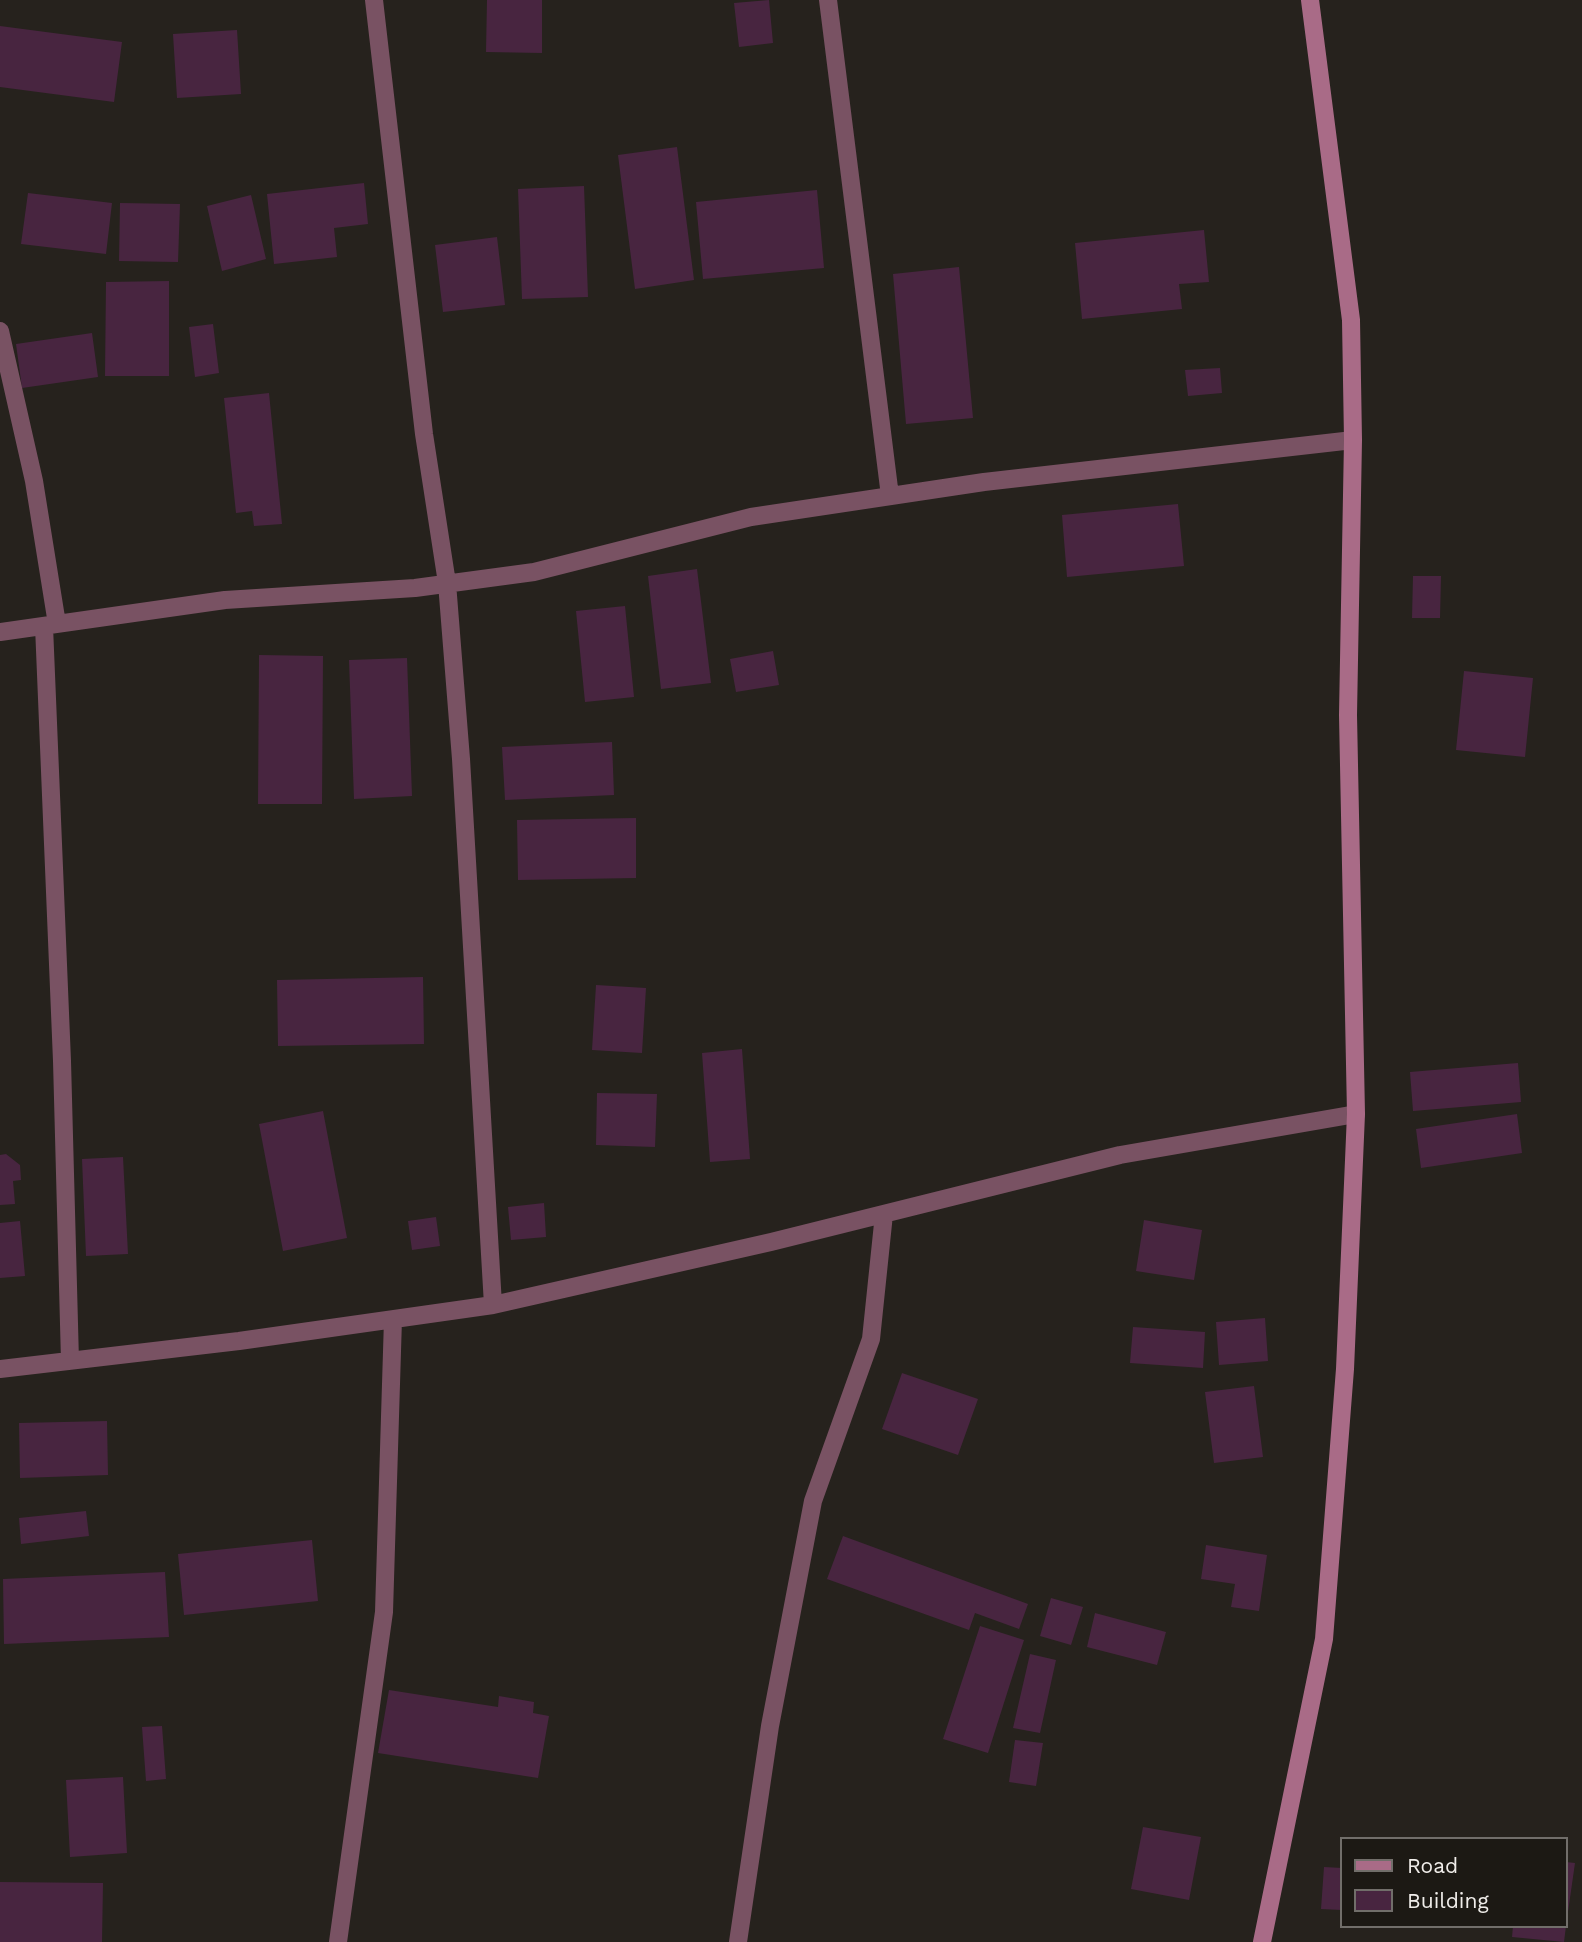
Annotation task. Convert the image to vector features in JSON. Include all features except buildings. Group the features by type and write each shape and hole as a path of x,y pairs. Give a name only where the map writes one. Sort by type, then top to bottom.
{"street":[{"path":"374,0 424,434 446,583 466,828 493,1305"},
{"path":"828,0 890,496"},
{"path":"1262,1942 1324,1639 1345,1369 1356,1114 1348,715 1353,440 1351,320 1310,0"},
{"path":"0,331 34,481 51,625 70,1361"},
{"path":"0,632 225,600 446,583 534,572 751,517 984,482 1353,440"},
{"path":"0,1369 493,1305 884,1214 1120,1155 1356,1114"},
{"path":"738,1942 769,1726 813,1501 871,1339 884,1214"},
{"path":"338,1942 384,1612 393,1319"}]}
